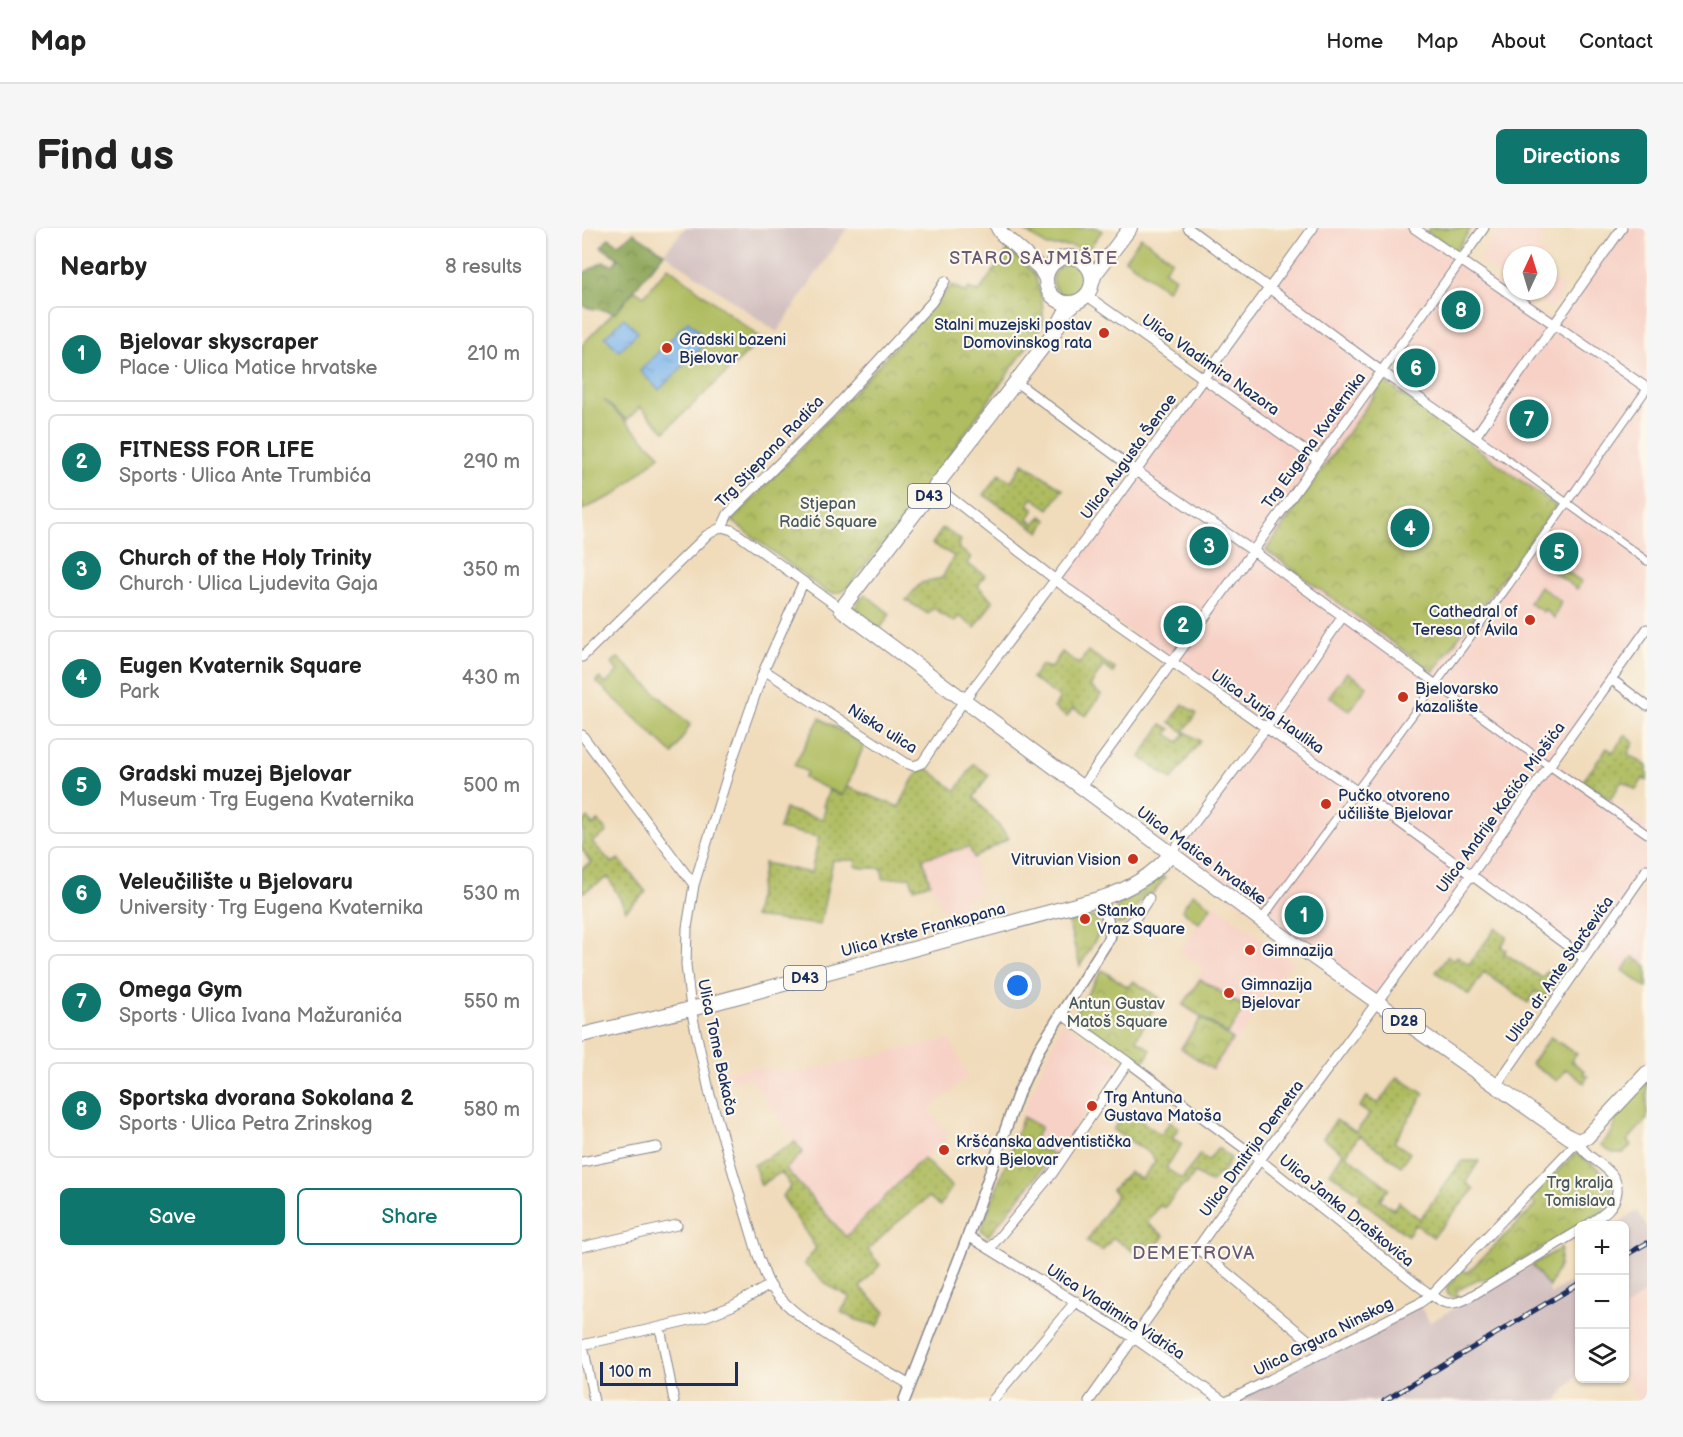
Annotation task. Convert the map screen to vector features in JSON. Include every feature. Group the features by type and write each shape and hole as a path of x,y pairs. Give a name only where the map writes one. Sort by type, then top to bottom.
{"main road":[{"path":"998,228 1040,268 1046,279"},
{"path":"1005,228 1040,255 1052,260 1060,260"},
{"name":"D43","path":"841,609 1055,331 1066,311 1081,299 1095,274 1130,228"},
{"name":"D43","path":"1060,260 1073,258 1088,261 1100,256 1120,240"},
{"path":"1046,279 1050,267 1060,260"},
{"path":"1080,260 1089,269 1092,282"},
{"name":"D43","path":"1045,343 1053,319 1053,296 1046,279"},
{"path":"1053,296 1064,303 1081,299"},
{"name":"Ulica Matice hrvatske","path":"841,609 1262,920 1496,1086 1578,1141"},
{"name":"D43","path":"1102,898 1125,890 1143,880 1171,854"},
{"name":"Ulica Krste Frankopana","path":"582,1035 691,1009 1102,898"},
{"path":"1578,1141 1587,1137 1647,1073"}],"street":[{"path":"1188,228 1381,371 1484,228"},
{"name":"Ulica Augusta Šenoe","path":"965,699 1104,515 1313,228"},
{"path":"1262,920 1568,503 1647,389 1555,323 1414,228"},
{"path":"1475,437 1622,228"},
{"name":"Trg Stjepana Radića","path":"841,609 732,530 722,527 728,514 831,412 932,302 945,281"},
{"name":"Ulica Vladimira Nazora","path":"1081,299 1204,377 1317,459"},
{"name":"Trg Eugena Kvaternika","path":"1082,786 1381,371 1647,561"},
{"path":"1016,382 1135,470 1253,551 1435,684 1647,834"},
{"name":"Ulica Jurja Haulika","path":"936,486 1055,579 1472,873 1584,958"},
{"path":"582,657 707,536 722,527"},
{"name":"Ulica Tome Bakača","path":"803,583 764,670 694,885 687,928 686,965 691,1009 710,1095 759,1258 770,1285 810,1324 910,1385"},
{"path":"1171,854 1266,728 1343,616"},
{"name":"Ulica Andrije Kačića Miošića","path":"1377,1002 1647,629"},
{"name":"Niska ulica","path":"764,670 914,766 922,763 965,699"},
{"path":"1611,679 1647,706"},
{"path":"582,735 694,885"},
{"name":"Ulica dr. Ante Starčevića","path":"1496,1086 1647,869"},
{"path":"904,1401 968,1236 1018,1094 1039,1049 1060,1013 1110,937 1102,898"},
{"path":"1110,929 1119,930 1130,924 1149,898"},
{"name":"Ulica Dmitrija Demetra","path":"1089,1401 1260,1160 1377,1002"},
{"path":"968,1236 990,1248 1052,1174 1128,1062 1060,1013"},
{"name":"Ulica Janka Draškovića","path":"1128,1062 1260,1160 1431,1295"},
{"path":"1575,1233 1460,1302 1452,1305 1446,1304 1431,1295 1578,1141 1584,1151 1610,1171 1616,1179 1614,1204 1593,1221"},
{"path":"582,1162 657,1147"},
{"path":"582,1247 678,1225"},
{"name":"Ulica Vladimira Vidrića","path":"990,1248 1134,1338 1223,1401"},
{"path":"1197,1248 1324,1353"},
{"path":"594,1401 583,1345 707,1316 732,1306 770,1285"},
{"name":"Ulica Grgura Ninskog","path":"1228,1401 1418,1304 1431,1295"},
{"path":"992,1401 1076,1300"},
{"path":"660,1327 674,1401"}],"shaded area":[{"path":"685,228 847,228 777,332 664,253"},
{"path":"1313,228 1414,228 1503,288 1503,300 1521,300 1555,323 1623,228 1647,228 1647,629 1553,760 1647,825 1647,869 1584,958 1472,874 1377,1002 1171,854 1265,727 1055,579"},
{"path":"1499,228 1550,228 1538,246 1503,246 1503,277 1478,260"},
{"path":"1557,282 1565,288 1557,300"},
{"path":"1538,300 1557,300 1551,309"},
{"path":"969,847 974,858 980,894 964,899 976,932 951,938 942,907 930,883 922,858"},
{"path":"1647,885 1647,988 1599,953"},
{"name":"Gimnazija Bjelovar","path":"1215,904 1293,962 1214,1073 1178,1049 1198,1018 1180,1006 1204,968 1179,951"},
{"path":"1063,1022 1121,1062 1043,1176 988,1238 980,1230 1020,1119"},
{"path":"949,1039 968,1076 929,1111 949,1134 847,1237 785,1168 803,1152 749,1077 720,1083 719,1074 757,1067 780,1071 804,1071"},
{"path":"1637,1211 1647,1227 1647,1291 1629,1305 1629,1221 1621,1221"},
{"path":"1532,1265 1549,1287 1550,1294 1575,1279 1575,1377 1557,1401 1228,1401 1418,1304 1430,1322"},
{"path":"1647,1291 1647,1401 1638,1401 1628,1383 1629,1305"}],"green space":[{"path":"1021,228 1098,228 1102,231 1090,247 1085,249 1047,246"},
{"path":"1429,228 1471,228 1456,251 1427,232"},
{"path":"634,233 664,253 615,313 582,305 582,274 603,262 613,265 618,258 601,247 609,238 618,244"},
{"path":"1141,237 1172,260 1164,270 1175,278 1167,290 1125,259"},
{"name":"Stjepan Radić Square","path":"1009,249 1035,275 1042,301 1044,323 911,509 848,587 837,593 825,591 732,521 952,285 966,293 969,288 978,293"},
{"path":"1069,264 1080,269 1085,280 1080,291 1069,296 1058,291 1053,280 1058,269"},
{"name":"Gradski bazeni Bjelovar","path":"668,267 762,339 665,431 640,407 627,420 604,400 660,455 616,494 582,510 582,345 635,290 644,296"},
{"path":"1384,381 1556,506 1433,672 1266,550"},
{"path":"1023,463 1063,489 1049,509 1033,498 1028,504 1034,509 1028,519 1035,524 1041,516 1047,520 1040,532 984,495 999,474 1011,481"},
{"path":"943,528 961,540 958,548 971,557 967,564 985,575 978,586 993,601 975,628 959,616 954,622 933,608 928,614 906,600 921,583 942,578 954,556 932,544"},
{"path":"1543,555 1582,582 1577,589 1538,561"},
{"path":"1540,586 1561,602 1554,618 1545,609 1543,612 1529,603"},
{"path":"865,594 890,614 876,635 849,615"},
{"path":"1088,651 1115,669 1113,673 1103,666 1090,686 1101,695 1086,716 1073,708 1067,717 1054,708 1060,698 1032,678 1041,665 1051,668 1062,652 1079,664"},
{"path":"618,658 690,725 673,754 596,681 599,678 606,684 618,671 611,663"},
{"path":"1347,672 1367,686 1350,711 1329,696"},
{"path":"1183,704 1197,714 1184,731 1200,741 1172,780 1140,757 1162,724 1171,729 1167,734 1179,742 1185,733 1170,722"},
{"path":"820,718 864,745 843,796 804,778 807,772 794,765"},
{"path":"1625,735 1634,742 1628,754 1647,766 1647,781 1643,778 1636,790 1622,781 1610,800 1583,781 1607,748 1613,752"},
{"path":"974,764 989,775 974,797 1009,838 974,858 969,847 923,858 930,883 914,888 910,877 883,879 882,868 855,866 856,860 833,860 820,925 754,917 764,863 811,873 819,837 779,829 785,809 822,819 826,807 823,806 829,790 842,796 847,787 899,807 923,765 956,791"},
{"path":"588,818 593,826 598,821 607,832 592,842 612,863 619,859 646,892 626,910 608,877 582,893 582,868 591,863 582,849 582,821"},
{"path":"1162,876 1165,878 1153,893 1145,895 1125,923 1118,925 1115,912 1118,905 1142,892"},
{"path":"1193,893 1211,907 1199,923 1182,910"},
{"name":"Stanko Vraz Square","path":"1095,917 1101,930 1080,966 1068,922"},
{"path":"1496,928 1507,937 1501,947 1506,950 1504,953 1542,978 1548,970 1558,977 1546,997 1535,991 1528,1003 1484,972 1469,995 1436,972 1448,956 1454,961 1457,956 1469,964"},
{"path":"1633,957 1647,966 1647,988 1623,970"},
{"name":"Antun Gustav Matoš Square","path":"1102,970 1128,987 1133,981 1160,998 1136,1039 1151,1050 1143,1063 1073,1017"},
{"path":"1200,979 1245,1007 1228,1034 1183,1005"},
{"path":"1201,1018 1233,1039 1212,1069 1181,1048"},
{"path":"1550,1037 1577,1054 1571,1061 1585,1071 1583,1074 1588,1076 1584,1083 1566,1069 1557,1081 1531,1064"},
{"path":"1397,1077 1424,1094 1394,1142 1410,1153 1401,1166 1359,1135 1346,1155 1389,1188 1380,1199 1393,1209 1399,1202 1420,1219 1462,1161 1479,1161 1466,1182 1474,1189 1433,1237 1415,1224 1408,1236 1358,1198 1361,1194 1330,1173 1343,1153 1323,1138 1336,1120 1356,1132 1370,1114 1359,1107 1367,1097 1378,1104"},
{"path":"1647,1079 1647,1119 1627,1141 1631,1145 1624,1153 1609,1151 1601,1145 1613,1131 1616,1114"},
{"path":"1126,1110 1161,1135 1170,1122 1179,1128 1172,1138 1182,1144 1166,1168 1182,1179 1200,1154 1208,1161 1218,1148 1231,1158 1221,1175 1219,1173 1211,1183 1195,1173 1164,1208 1160,1205 1147,1223 1164,1236 1154,1249 1145,1242 1137,1254 1113,1238 1102,1251 1087,1241 1117,1194 1112,1190 1129,1172 1141,1179 1156,1161 1148,1152 1113,1130"},
{"path":"1023,1117 1041,1127 1033,1142 1054,1155 988,1236 981,1230"},
{"path":"795,1142 803,1152 786,1169 846,1237 923,1158 952,1187 940,1206 929,1197 894,1225 868,1250 880,1265 860,1287 885,1312 878,1326 854,1319 841,1312 850,1297 829,1286 804,1264 816,1248 782,1196 791,1186 781,1172 761,1185 754,1165"},
{"name":"Trg kralja Tomislava","path":"1576,1153 1606,1176 1612,1191 1605,1210 1587,1221 1575,1221 1575,1228 1489,1280 1479,1279 1456,1291 1459,1298 1447,1295 1447,1286 1455,1280 1452,1275 1461,1267 1467,1273 1536,1205 1529,1199"},
{"path":"1561,1248 1559,1266 1549,1287 1532,1265"}],"water":[{"path":"624,318 638,332 619,351 605,337"},
{"path":"688,321 708,341 659,390 640,371"}],"railway":[{"path":"1629,1253 1647,1243"},
{"path":"1384,1401 1575,1286"}],"place":[{"name":"Sportska dvorana Sokolana 2","path":"1461,310"},
{"name":"Stalni muzejski postav Domovinskog rata","path":"1104,333"},
{"name":"Gradski bazeni Bjelovar","path":"667,348"},
{"name":"Veleučilište u Bjelovaru","path":"1416,368"},
{"name":"Omega Gym","path":"1529,419"},
{"name":"Eugen Kvaternik Square","path":"1410,528"},
{"name":"Church of the Holy Trinity","path":"1209,546"},
{"name":"Gradski muzej Bjelovar","path":"1559,552"},
{"name":"Cathedral of Teresa of Ávila","path":"1530,620"},
{"name":"FITNESS FOR LIFE","path":"1183,625"},
{"name":"Bjelovarsko kazalište","path":"1403,697"},
{"name":"Pučko otvoreno učilište Bjelovar","path":"1326,804"},
{"name":"Vitruvian Vision","path":"1133,859"},
{"name":"Bjelovar skyscraper","path":"1304,915"},
{"name":"Stanko Vraz Square","path":"1085,919"},
{"name":"Gimnazija","path":"1250,950"},
{"name":"Gimnazija Bjelovar","path":"1229,993"},
{"name":"Trg Antuna Gustava Matoša","path":"1092,1106"},
{"name":"Kršćanska adventistička crkva Bjelovar","path":"944,1150"}],"district":[{"name":"STARO SAJMIŠTE","path":"1034,258"},
{"name":"DEMETROVA","path":"1194,1253"}]}
